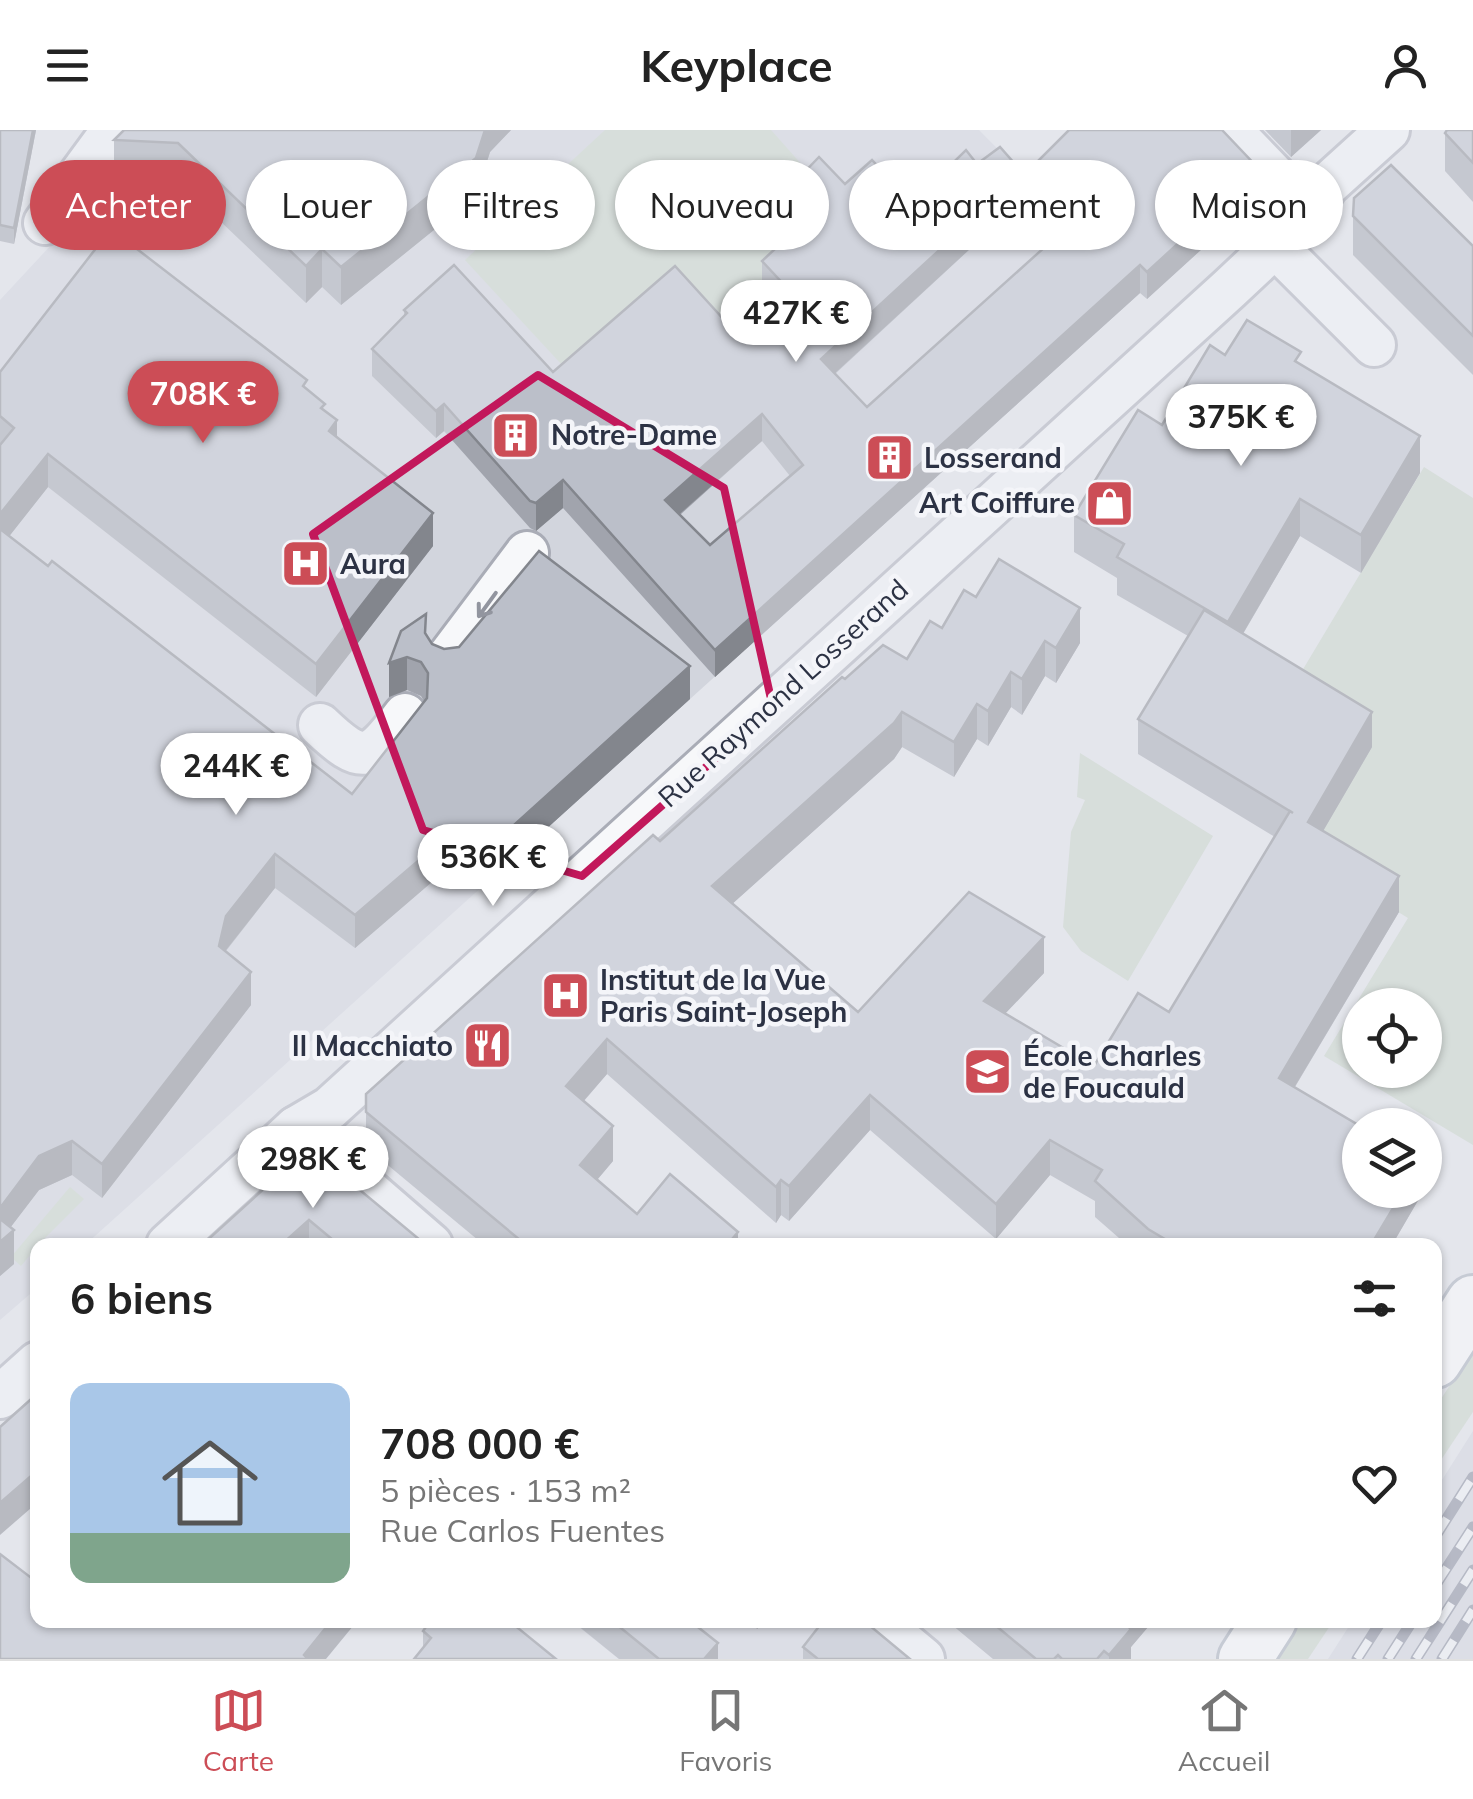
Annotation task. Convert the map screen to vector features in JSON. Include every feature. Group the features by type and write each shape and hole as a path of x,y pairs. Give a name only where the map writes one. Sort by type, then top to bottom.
{"main road":[{"path":"1442,1351 1473,1302"},
{"path":"1245,1659 1265,1628"}],"street":[{"path":"91,160 109,130"},
{"path":"1230,130 1259,160"},
{"name":"Rue Raymond Losserand","path":"1343,171 1388,130"},
{"name":"Rue Raymond Losserand","path":"176,1238 296,1128 330,1108 1271,250"},
{"path":"1279,250 1374,345"},
{"path":"448,658 526,553"},
{"path":"320,725 344,748 362,754 387,739 405,715"},
{"path":"296,1128 423,1238"},
{"path":"0,1396 30,1370"},
{"path":"886,1628 923,1659"}],"highlighted area":[{"path":"538,375 724,488 773,708 582,876 423,830 313,534"}],"shaded area":[{"path":"158,130 979,130 1009,160 849,160 849,250 1098,250 1140,293 93,1238 30,1238 30,1294 0,1320 0,300 46,250 226,250 226,160 130,160"},
{"path":"1473,1431 1473,1659 1328,1659 1348,1628 1442,1628 1442,1480"},
{"path":"580,1628 848,1628 885,1659 619,1659"}],"green space":[{"path":"605,130 771,130 798,160 615,160 615,250 812,250 787,315 750,350 576,380 465,260 476,250 595,250 595,160 573,160"},
{"path":"1424,467 1473,498 1473,1145 1442,1126 1442,1108 1411,1108 1378,1088 1442,1088 1442,988 1365,988 1408,918 1308,857 1287,696"},
{"path":"1080,753 1213,836 1128,981 1081,951 1063,927 1071,832 1085,800 1077,797"},
{"path":"1342,1026 1342,1067 1324,1056"},
{"path":"70,1187 84,1199 45,1238 30,1238 30,1255 21,1266 11,1257"},
{"path":"1473,1350 1473,1412 1442,1458 1442,1397"},
{"path":"1293,1628 1329,1628 1308,1659 1273,1659"}],"building":[{"path":"0,130 33,130 14,228 0,225"},
{"path":"124,130 485,130 474,160 427,160 427,198 407,214 407,160 246,160 246,208 226,189 226,160 196,160 178,143 114,140"},
{"path":"1069,130 1222,130 1250,160 1155,160 1155,250 1171,250 1147,272 1140,265 715,650 563,480 536,503 530,501 444,404 436,411 372,349 407,313 404,310 454,265 553,372 675,266 737,334 787,288 762,261 774,250 829,250 829,167 845,184 849,180 849,250 939,250 821,359 867,407 1042,250 1135,250 1135,160 1039,160","holes":["762,414 803,465 710,545 665,500"]},
{"path":"1473,130 1473,163 1445,133"},
{"path":"1000,147 1012,160 982,160"},
{"path":"966,150 974,160 956,160"},
{"path":"1391,165 1473,246 1473,336 1353,216 1354,198"},
{"path":"95,250 138,250 307,380 303,386 337,420 329,431 433,513 316,664 48,454 0,514 0,445 14,428 0,416 0,372"},
{"path":"289,250 321,250 306,266"},
{"path":"323,250 362,250 341,267"},
{"path":"1247,320 1301,352 1295,361 1420,436 1361,535 1300,499 1228,622 1117,557 1124,544 1074,515 1138,410 1162,425 1210,345 1225,355"},
{"path":"0,529 48,566 52,561 352,794 427,698 428,673 421,662 407,657 389,663 401,631 426,614 425,633 432,644 444,649 459,647 539,551 690,666 483,853 454,830 355,915 275,854 226,916 219,946 251,972 102,1164 72,1141 39,1156 0,1208"},
{"path":"999,559 1080,608 1056,648 1045,641 1022,679 1011,672 988,711 977,704 954,742 902,712 712,886 858,1012 969,892 1044,937 984,1001 1094,1066 1138,993 1169,1012 1290,811 1138,719 1204,610 1372,712 1308,822 1399,876 1279,1078 1342,1115 1342,1208 1393,1208 1375,1238 1163,1238 1095,1181 1102,1170 1050,1140 996,1204 870,1095 789,1186 781,1180 776,1187 607,1039 566,1086 613,1126 580,1165 637,1214 670,1174 738,1232 733,1238 518,1238 366,1112 366,1094 653,835 660,841 842,677 845,679 883,645 907,659 930,621 942,628 964,590 976,597"},
{"path":"300,1156 319,1156 418,1238 331,1238 309,1220 289,1238 210,1238"},
{"path":"0,1219 14,1230 0,1242"},
{"path":"30,1400 30,1477 0,1503 0,1427"},
{"path":"0,1554 30,1577 30,1628 326,1628 304,1655 308,1659 0,1659"},
{"path":"518,1628 556,1659 414,1659 431,1638 423,1631"},
{"path":"621,1628 699,1628 718,1643 704,1659 659,1659"},
{"path":"818,1628 873,1628 910,1659 818,1659 803,1647"},
{"path":"999,1628 1131,1629 1109,1655 1104,1651 1097,1659 1062,1659 1058,1655 1054,1659 1036,1659"}],"railway":[{"path":"1442,1526 1473,1477"},
{"path":"1442,1575 1473,1527"},
{"path":"1442,1618 1473,1570"},
{"path":"1442,1659 1473,1610"},
{"path":"1357,1659 1377,1628"},
{"path":"1388,1659 1408,1628"},
{"path":"1416,1659 1436,1628"}],"place":[{"name":"Notre-Dame","path":"516,435"},
{"name":"Losserand","path":"889,458"},
{"name":"Art Coiffure","path":"1110,503"},
{"name":"Aura","path":"305,564"},
{"name":"Institut de la Vue Paris Saint-Joseph","path":"565,996"},
{"name":"Il Macchiato","path":"488,1046"},
{"name":"École Charles de Foucauld","path":"988,1072"}]}
